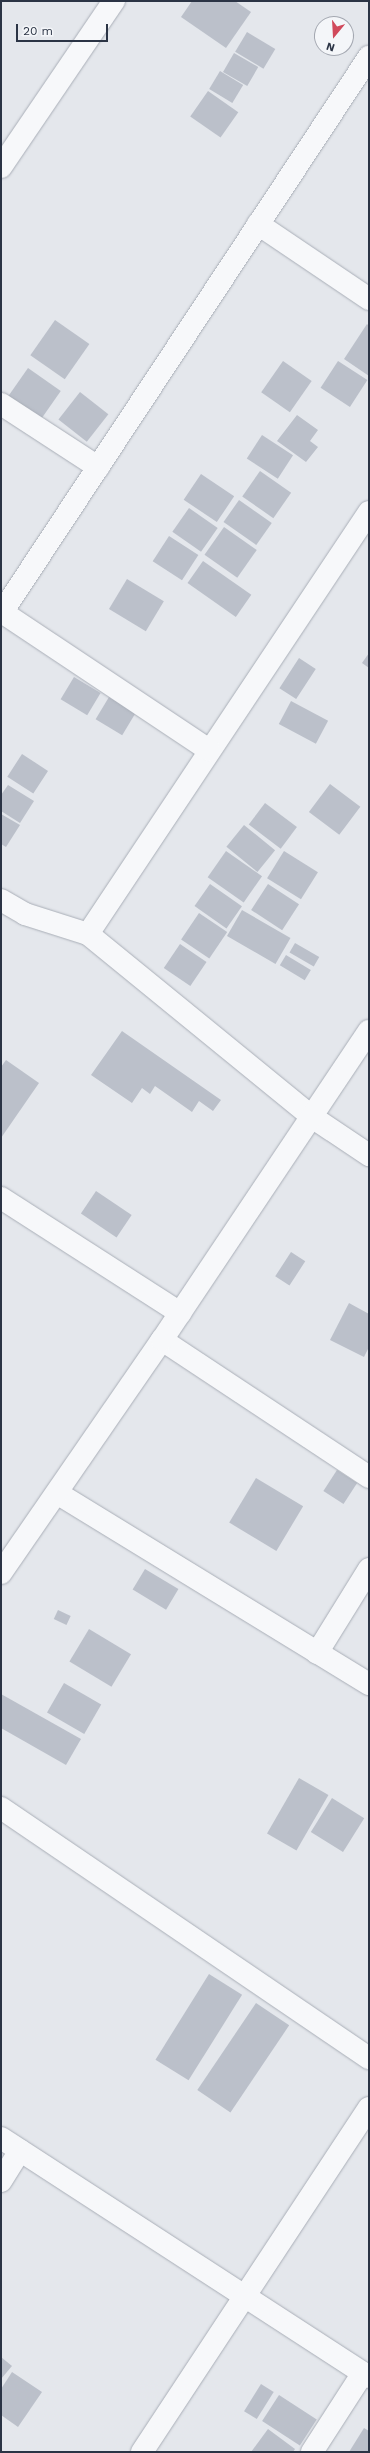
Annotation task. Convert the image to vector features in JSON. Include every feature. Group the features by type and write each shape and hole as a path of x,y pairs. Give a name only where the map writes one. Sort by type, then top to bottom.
{"street":[{"path":"1,167 114,1"},
{"path":"209,750 2,613 369,57"},
{"path":"258,224 369,299"},
{"path":"1,404 98,467"},
{"path":"88,934 209,750 369,512"},
{"path":"1,900 25,914 88,934 312,1117 369,1155"},
{"path":"1,915 25,914"},
{"path":"1,1573 162,1340 369,1032"},
{"path":"1,1198 180,1313"},
{"path":"162,1340 369,1477"},
{"path":"57,1493 369,1684"},
{"path":"317,1652 369,1569"},
{"path":"1,1808 369,2058"},
{"path":"142,2452 246,2297 369,2108"},
{"path":"1,2138 366,2375 312,2452"},
{"path":"1,2181 20,2150"}],"building":[{"path":"192,1 235,1 251,12 226,48 181,17"},
{"path":"247,32 275,49 263,69 235,52"},
{"path":"234,53 258,67 247,86 223,72"},
{"path":"220,71 243,85 232,103 209,89"},
{"path":"208,91 238,112 221,138 190,116"},
{"path":"55,320 89,344 65,379 30,355"},
{"path":"367,324 369,326 369,376 344,359"},
{"path":"283,361 312,381 290,412 261,392"},
{"path":"338,361 367,380 350,407 321,388"},
{"path":"28,368 61,391 40,420 7,397"},
{"path":"80,392 108,414 87,442 58,420"},
{"path":"297,415 318,430 310,441 318,447 306,462 277,441"},
{"path":"262,435 293,455 278,479 247,458"},
{"path":"260,471 291,493 273,518 242,496"},
{"path":"201,474 234,496 217,522 184,500"},
{"path":"239,500 272,523 256,545 224,522"},
{"path":"189,508 218,528 201,552 172,532"},
{"path":"224,527 257,550 237,578 204,555"},
{"path":"169,536 198,555 182,580 153,561"},
{"path":"203,561 251,595 236,617 188,583"},
{"path":"127,579 164,601 146,631 109,609"},
{"path":"369,653 369,668 362,663"},
{"path":"299,658 316,669 296,699 279,688"},
{"path":"74,677 101,693 87,715 61,699"},
{"path":"109,697 136,713 122,735 96,719"},
{"path":"291,701 328,721 316,744 279,724"},
{"path":"22,754 48,771 33,794 7,777"},
{"path":"330,784 360,807 339,835 309,812"},
{"path":"8,785 34,801 20,823 1,811 1,795"},
{"path":"265,803 297,827 281,849 249,825"},
{"path":"1,814 20,825 6,847 1,844"},
{"path":"244,825 275,850 257,872 226,847"},
{"path":"226,851 262,876 244,902 208,877"},
{"path":"284,851 318,872 301,899 267,878"},
{"path":"210,884 242,906 226,928 195,906"},
{"path":"268,884 299,904 282,930 251,910"},
{"path":"242,910 290,938 275,964 227,936"},
{"path":"199,913 227,932 209,959 181,940"},
{"path":"295,943 319,957 314,967 290,953"},
{"path":"180,944 207,962 190,986 164,968"},
{"path":"286,955 311,970 305,980 280,965"},
{"path":"122,1031 221,1100 213,1111 199,1101 192,1112 155,1086 150,1094 142,1088 132,1103 91,1075"},
{"path":"6,1060 39,1083 1,1138 1,1067"},
{"path":"96,1191 132,1215 117,1237 81,1213"},
{"path":"291,1252 305,1261 289,1286 275,1276"},
{"path":"349,1303 369,1314 369,1347 364,1357 330,1340"},
{"path":"337,1470 357,1483 344,1504 323,1491"},
{"path":"256,1478 303,1506 276,1551 229,1523"},
{"path":"145,1569 178,1589 166,1610 133,1590"},
{"path":"58,1610 71,1616 66,1625 54,1619"},
{"path":"89,1629 131,1654 111,1687 69,1662"},
{"path":"64,1683 101,1704 84,1734 47,1712"},
{"path":"1,1694 81,1739 66,1765 1,1728"},
{"path":"299,1778 328,1795 296,1850 267,1833"},
{"path":"332,1798 364,1818 343,1852 311,1832"},
{"path":"209,1974 242,1995 189,2080 155,2060"},
{"path":"256,2003 289,2025 230,2112 197,2090"},
{"path":"1,2357 12,2366 1,2379"},
{"path":"12,2372 42,2392 18,2427 1,2415 1,2389"},
{"path":"261,2384 274,2392 257,2419 244,2411"},
{"path":"279,2395 317,2420 300,2446 262,2421"},
{"path":"364,2428 369,2431 369,2452 349,2452"},
{"path":"268,2429 295,2449 293,2452 251,2452"}]}
